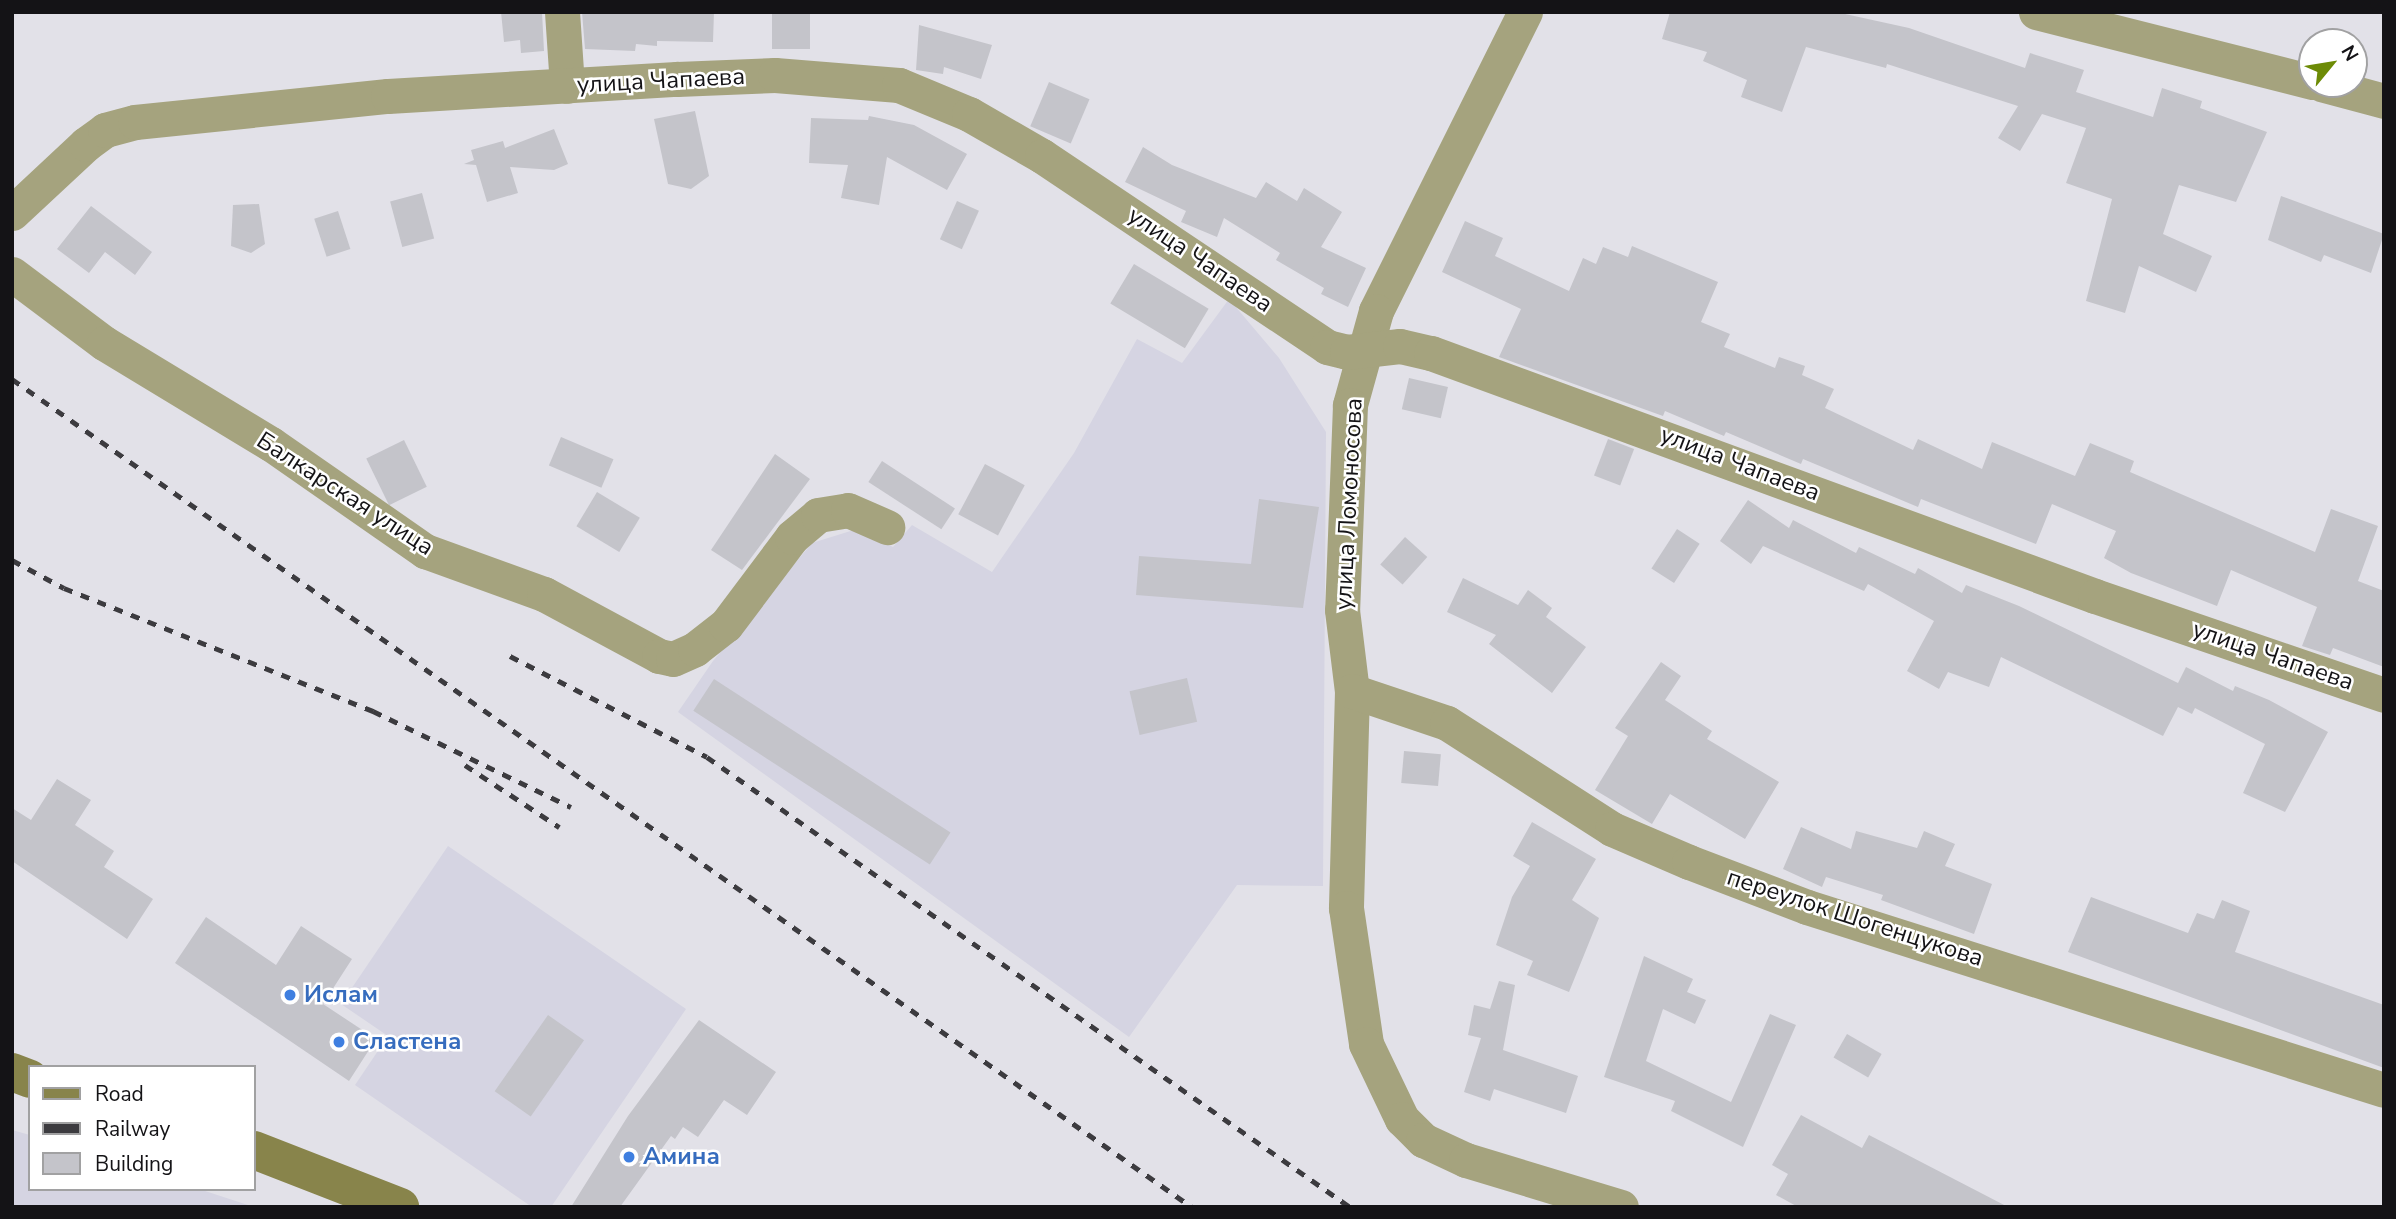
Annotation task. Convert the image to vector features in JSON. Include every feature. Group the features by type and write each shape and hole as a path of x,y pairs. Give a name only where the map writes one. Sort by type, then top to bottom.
{"street":[{"path":"562,12 567,86"},
{"name":"улица Ломоносова","path":"1525,12 1376,311 1350,405 1342,610 1352,691 1346,908 1366,1044 1402,1119 1423,1139 1466,1160 1621,1207"},
{"path":"2036,12 2298,78"},
{"name":"улица Чапаева","path":"12,214 86,144 105,130 135,122 388,96 775,75 899,85 969,114 1042,156 1327,347 1364,351 1401,346 1432,353 2095,596 2384,695"},
{"name":"Балкарская улица","path":"12,274 104,343 271,444 425,551 544,594 659,656 673,659 695,649 726,625 792,537 818,514 848,510 887,527"},
{"name":"переулок Шогенцукова","path":"1352,691 1447,723 1612,829 1712,871 1807,907 2384,1090"},
{"path":"256,1151 400,1207"}],"shaded area":[{"path":"1229,299 1279,358 1326,432 1323,886 1237,885 1129,1037 678,712 713,661 812,543 857,529 893,547 912,525 992,572 1074,453 1137,339 1182,363"},
{"path":"448,846 686,1009 551,1207 532,1207 355,1085 388,1036 341,1004"},
{"path":"12,1130 28,1134 28,1191 205,1191 254,1207 12,1207"}],"building":[{"path":"501,12 542,12 544,51 521,53 520,40 504,42"},
{"path":"582,12 714,12 713,42 657,41 657,46 636,44 635,51 585,49"},
{"path":"772,12 810,12 810,49 772,49"},
{"path":"1670,12 1836,12 1909,28 2025,68 2030,53 2084,70 2076,92 2153,117 2162,88 2202,101 2200,108 2267,132 2236,202 2179,185 2163,234 2212,256 2196,292 2139,266 2125,313 2086,301 2112,199 2066,183 2086,128 2042,114 2020,151 1998,138 2018,106 1887,64 1886,68 1806,47 1782,112 1741,97 1747,80 1703,61 1707,52 1662,39"},
{"path":"919,25 992,45 981,79 944,67 943,74 916,70"},
{"path":"1049,82 1090,99 1071,143 1030,126"},
{"path":"695,111 709,176 691,189 668,184 654,119"},
{"path":"869,116 914,125 967,154 947,190 887,157 879,205 841,198 848,165 809,163 811,118 868,120"},
{"path":"554,129 568,164 554,170 510,167 518,193 487,202 476,165 464,164 474,160 471,150 503,141 505,148"},
{"path":"1143,147 1172,165 1256,198 1266,182 1297,201 1304,188 1342,212 1321,247 1366,268 1348,307 1321,294 1324,288 1276,260 1280,253 1224,218 1217,237 1181,222 1186,211 1125,182"},
{"path":"422,193 434,238 402,247 390,202"},
{"path":"2281,196 2384,234 2371,273 2324,255 2321,262 2268,240"},
{"path":"957,201 979,211 962,249 940,239"},
{"path":"259,204 265,244 251,253 231,246 233,205"},
{"path":"91,206 152,252 135,275 105,252 89,273 57,249"},
{"path":"338,211 350,249 327,257 314,219"},
{"path":"1465,221 1503,238 1495,256 1569,291 1583,258 1596,264 1603,247 1628,257 1632,246 1718,282 1701,322 1730,334 1724,347 1775,368 1779,357 1805,366 1802,375 1834,389 1825,408 1913,450 1918,439 1982,469 1992,442 2075,476 2090,443 2134,461 2130,472 2315,552 2331,509 2378,526 2358,581 2384,591 2384,667 2333,648 2330,655 2302,646 2317,607 2231,570 2217,606 2131,573 2104,558 2116,531 2052,504 2036,544 1921,499 1918,507 1803,459 1801,464 1726,432 1724,436 1665,411 1663,416 1499,357 1521,309 1442,272"},
{"path":"1134,264 1209,309 1185,348 1110,303"},
{"path":"1409,378 1448,387 1441,418 1402,409"},
{"path":"561,437 613,459 601,488 549,466"},
{"path":"1608,439 1634,449 1620,485 1594,475"},
{"path":"404,440 427,487 389,505 366,458"},
{"path":"775,454 810,479 742,570 711,550"},
{"path":"882,461 955,508 941,529 868,482"},
{"path":"985,464 1025,485 998,535 958,514"},
{"path":"597,492 640,518 619,552 576,526"},
{"path":"1259,499 1319,507 1303,608 1136,595 1139,556 1251,564"},
{"path":"1748,500 1789,528 1793,520 1856,553 1859,547 1915,574 1918,568 1962,593 1966,585 2019,606 2178,683 2186,667 2233,691 2235,686 2269,700 2328,732 2285,812 2243,793 2265,744 2195,708 2192,714 2178,707 2163,736 2001,657 1989,687 1948,672 1939,689 1907,671 1934,621 1868,584 1864,591 1763,546 1751,564 1720,541"},
{"path":"1677,529 1700,544 1674,583 1651,568"},
{"path":"1405,537 1427,557 1403,585 1380,564"},
{"path":"1463,578 1518,605 1528,590 1552,608 1546,617 1586,647 1552,693 1489,644 1496,635 1447,612"},
{"path":"1661,662 1681,676 1665,700 1712,731 1707,739 1779,782 1745,839 1670,794 1652,824 1595,790 1628,736 1615,728"},
{"path":"1187,678 1197,722 1140,735 1130,691"},
{"path":"714,679 951,833 930,864 693,711"},
{"path":"1404,751 1441,754 1438,786 1401,783"},
{"path":"57,779 91,800 75,825 114,851 104,867 153,899 127,939 12,861 12,808 31,820"},
{"path":"1532,822 1596,859 1572,900 1599,918 1569,992 1527,975 1533,961 1496,945 1512,897 1530,866 1513,856"},
{"path":"1801,827 1851,849 1856,831 1917,848 1924,831 1955,844 1945,866 1992,884 1974,934 1881,900 1883,895 1826,877 1822,887 1783,869"},
{"path":"2091,897 2188,933 2197,913 2214,919 2222,900 2250,911 2235,952 2384,1005 2384,1068 2068,952"},
{"path":"206,917 276,965 301,926 352,959 323,1004 376,1039 349,1081 175,963"},
{"path":"1644,956 1693,979 1687,992 1706,1000 1695,1024 1663,1009 1646,1061 1731,1102 1770,1014 1796,1025 1743,1147 1671,1111 1675,1101 1604,1077"},
{"path":"1499,981 1515,985 1503,1050 1578,1076 1566,1113 1494,1089 1490,1101 1464,1092 1481,1038 1468,1035 1474,1005 1490,1009"},
{"path":"548,1015 584,1040 531,1116 495,1091"},
{"path":"699,1020 776,1072 747,1115 724,1100 698,1137 683,1127 675,1139 671,1136 620,1207 571,1207 628,1116"},
{"path":"1847,1034 1882,1054 1868,1077 1834,1057"},
{"path":"1801,1115 1862,1148 1869,1135 2008,1207 1798,1207 1776,1195 1788,1174 1772,1165"}],"railway":[{"path":"12,379 1192,1207"},
{"path":"12,560 64,588 373,711 571,807"},
{"path":"510,656 707,757 1350,1207"},
{"path":"465,765 559,827"}],"place":[{"name":"Ислам","path":"290,995"},
{"name":"Сластена","path":"339,1042"},
{"name":"Амина","path":"629,1157"}]}
